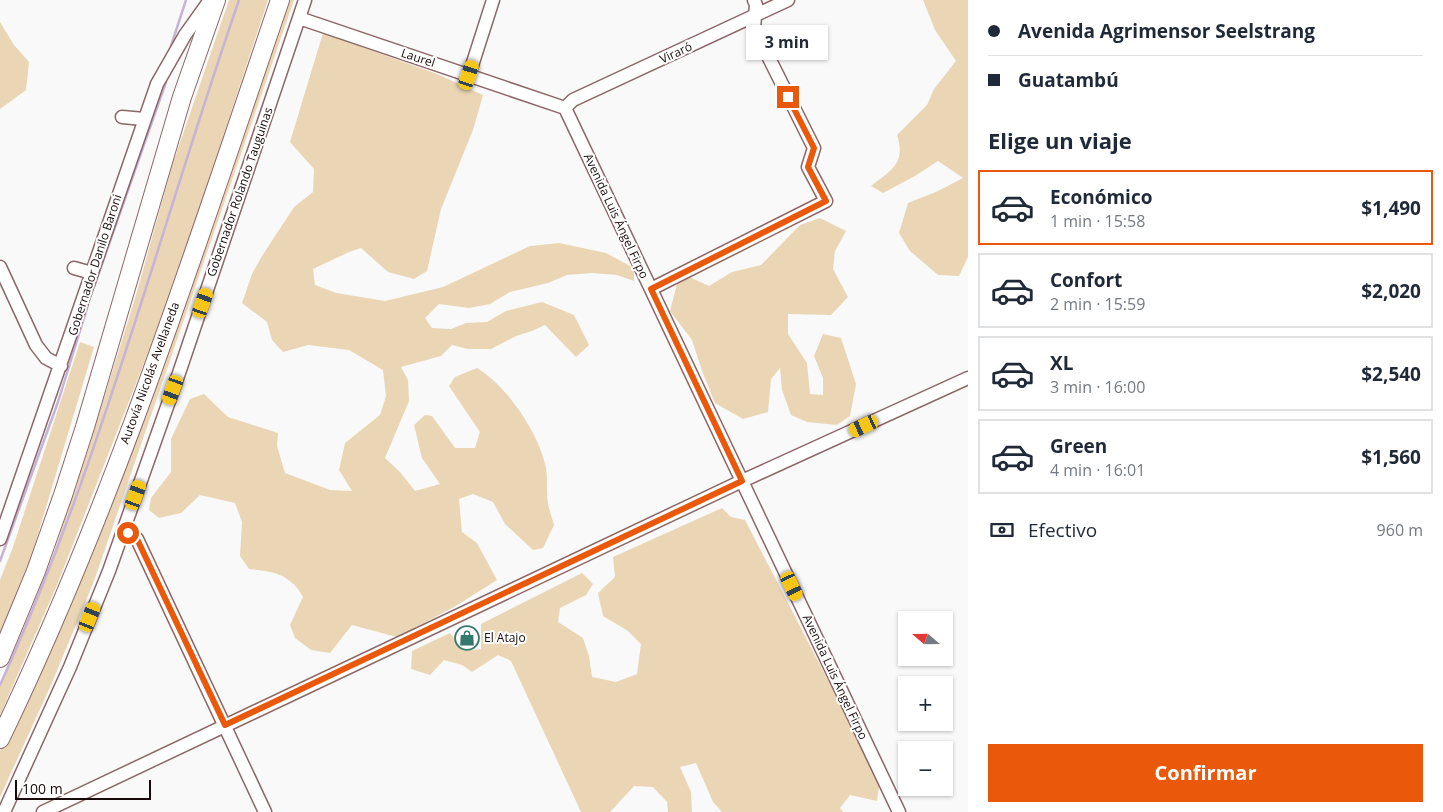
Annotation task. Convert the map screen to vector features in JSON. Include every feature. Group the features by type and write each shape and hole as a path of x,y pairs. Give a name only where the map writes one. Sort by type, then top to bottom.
{"highway":[{"path":"0,658 36,571 63,495 182,97 216,0"},
{"name":"Autovía Nicolás Avellaneda","path":"0,738 53,620 119,459 181,288 280,0"}],"street":[{"name":"Gobernador Danilo Baroni","path":"0,539 61,366 144,119 158,84 172,58 210,0"},
{"name":"Gobernador Rolando Tauguinas","path":"4,812 70,667 124,530 180,373 305,0"},
{"path":"469,75 493,0"},
{"path":"651,289 826,201 808,167 814,148 754,28 756,5 754,0"},
{"name":"Viraró","path":"565,108 573,100 788,0"},
{"name":"Laurel","path":"299,18 565,108"},
{"name":"Avenida Luis Ángel Firpo","path":"565,108 899,812"},
{"path":"122,117 144,119"},
{"path":"0,267 36,344 46,358 61,366"},
{"path":"74,268 92,273"},
{"path":"43,812 742,481 968,378"},
{"path":"124,530 137,539 265,812"}],"shaded area":[{"path":"229,0 268,0 194,224 151,345 57,585 0,715 0,686 54,552 136,295 172,166"},
{"path":"284,0 294,0 94,581 51,685 0,797 0,751 21,706"},
{"path":"923,0 968,0 968,257 959,276 938,275 910,251 899,233 908,203 963,178 938,161 883,193 871,186 895,165 900,153 897,135 927,105 934,89 956,61 935,30"},
{"path":"0,22 14,45 29,62 26,90 0,109"},
{"path":"323,33 437,74 483,95 473,130 441,209 427,271 414,279 388,272 361,248 313,269 315,285 336,293 385,301 443,287 530,246 559,243 606,253 634,268 634,281 617,275 592,273 567,275 548,283 510,292 490,304 469,308 439,304 425,318 432,328 451,329 466,323 487,322 506,311 542,302 574,315 589,345 576,357 545,325 516,336 491,349 468,349 452,345 441,356 401,367 408,380 409,401 385,458 400,472 415,491 440,484 422,458 414,425 425,415 432,416 455,448 475,448 480,432 449,386 455,377 477,368 510,398 536,440 546,468 548,503 554,525 543,548 533,550 505,524 493,502 473,494 459,499 462,532 477,543 497,580 454,607 397,637 352,625 330,653 311,650 295,638 290,625 303,597 293,583 280,575 249,569 240,556 242,522 235,503 200,495 181,513 159,518 149,510 151,498 171,472 171,439 190,399 204,394 228,417 278,433 277,446 285,473 330,490 352,491 339,470 345,443 380,415 386,396 383,370 349,350 308,345 283,352 272,340 267,322 242,303 252,274 262,256 294,207 313,192 314,169 290,142"},
{"path":"820,218 846,231 835,251 833,269 848,297 831,315 788,314 788,334 807,363 810,394 823,395 823,378 814,356 823,334 841,338 856,384 850,416 837,425 807,422 791,415 782,390 780,368 771,379 768,412 743,419 715,403 692,340 670,311 678,280 687,276 709,286 732,272 761,265 800,225"},
{"path":"80,342 94,347 20,594 0,642 0,580 13,547"},
{"path":"722,508 731,517 745,520 880,781 877,801 850,795 840,808 843,812 722,812 713,802 696,763 680,767 691,792 692,812 668,812 667,802 653,787 634,786 610,812 581,812 511,661 498,655 472,672 462,665 444,660 430,675 411,669 412,651 450,633 464,651 481,649 481,624 582,573 593,584 586,595 560,608 558,622 583,638 589,656 592,677 616,682 637,674 641,644 628,631 603,616 598,593 615,577 613,557"}],"waterway":[{"path":"171,46 186,0"},
{"path":"0,685 69,517 128,345 239,0"},
{"path":"94,287 166,82"},
{"path":"0,561 58,402 88,305"}],"place":[{"name":"El Atajo","path":"467,638"}],"route":[{"path":"128,533 137,539 225,725 742,481 651,289 826,201 808,167 814,148 788,97"}]}
